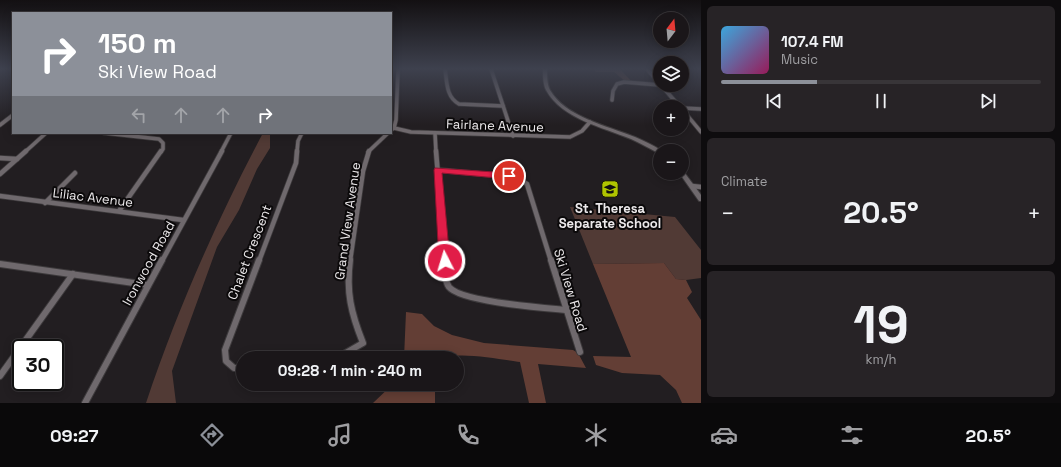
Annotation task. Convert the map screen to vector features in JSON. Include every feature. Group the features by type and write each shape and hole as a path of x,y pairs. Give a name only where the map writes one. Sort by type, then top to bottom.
{"street":[{"path":"392,129 396,120 398,88"},
{"path":"448,88 449,96 454,102 459,104 503,106"},
{"path":"497,88 513,136"},
{"path":"547,88 550,95 568,110 590,122 635,138 653,148"},
{"path":"612,100 615,88"},
{"path":"667,92 674,100"},
{"path":"392,108 397,108"},
{"path":"689,109 701,110"},
{"path":"0,125 12,115"},
{"path":"689,117 701,132"},
{"name":"Fairlane Avenue","path":"392,129 411,132 570,137 582,132 590,122"},
{"path":"435,133 446,277 450,288 462,295 478,299 566,310"},
{"path":"0,174 45,134"},
{"path":"113,134 159,139 163,143 163,149 119,211"},
{"name":"Ironwood Road","path":"85,403 183,220 211,173 230,134"},
{"name":"Chalet Crescent","path":"236,368 226,361 224,350 296,163 298,140 301,134"},
{"name":"Grand View Avenue","path":"349,351 363,343 353,319 349,300 349,270 363,171 368,152 387,134"},
{"path":"0,158 17,159"},
{"name":"Ski View Road","path":"438,170 516,177 527,184 580,352"},
{"path":"45,203 75,172"},
{"path":"687,180 701,199"},
{"path":"692,186 701,187"},
{"name":"Liliac Avenue","path":"0,196 183,220"},
{"path":"0,264 148,285"},
{"path":"0,376 73,274"}],"shaded area":[{"path":"262,134 270,134 270,148 257,169 239,210 217,247 172,371 176,403 146,403 171,334 199,266"},
{"path":"570,207 675,217 701,250 701,278 686,280 676,279 664,263 593,264"},
{"path":"664,263 676,279 686,280 692,292 687,298 701,320 701,403 682,403 676,390 660,375 622,373 596,365 593,356 631,357 593,264"},
{"path":"406,312 422,314 434,326 452,335 484,343 573,350 578,353 586,368 538,364 546,403 529,403 520,362 464,355 464,351 404,351"},
{"path":"386,391 435,391 435,403 373,403"}],"place":[{"name":"St. Theresa Separate School","path":"610,189"}],"route":[{"path":"445,261 438,170 509,176"}]}
